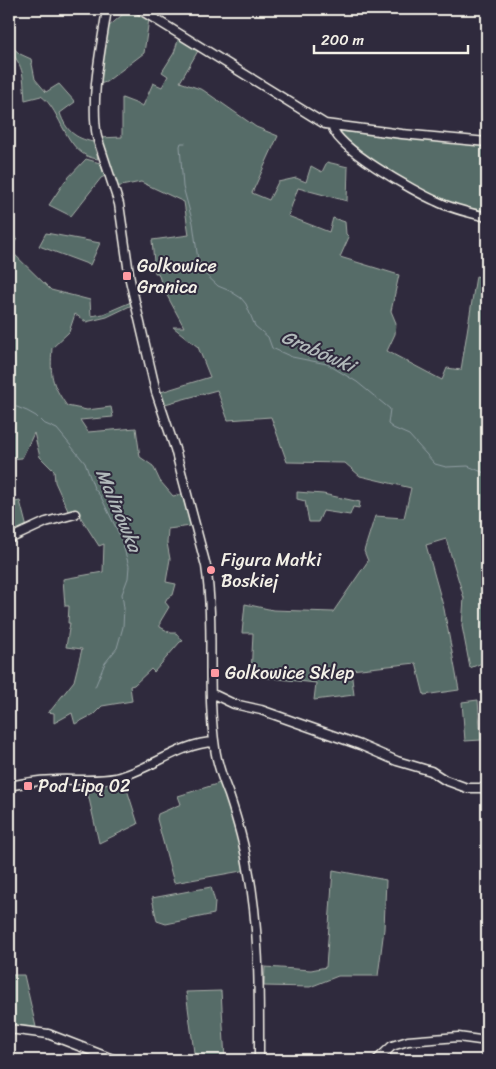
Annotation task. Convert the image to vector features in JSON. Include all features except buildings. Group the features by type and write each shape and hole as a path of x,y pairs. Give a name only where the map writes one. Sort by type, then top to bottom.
{"street":[{"path":"107,9 95,99 95,126 119,204 130,280 156,392 175,449 206,566 214,742 239,827 250,875 259,968 259,1060"},
{"path":"139,9 324,123 333,126 487,142"},
{"path":"333,126 334,133 346,145 357,155 379,169 435,201 462,211 487,217"},
{"path":"9,539 46,522 75,514"},
{"path":"211,695 234,704 261,710 326,732 397,761 431,771 445,780 466,788 487,788"},
{"path":"9,786 44,780 115,778 200,744 214,742"},
{"path":"9,1029 48,1034 115,1060"},
{"path":"377,1060 392,1046 408,1041 458,1037 487,1041"}],"green space":[{"path":"129,9 149,19 144,53 106,82 100,84 107,28"},
{"path":"179,37 199,49 180,82 203,90 256,127 278,136 252,193 269,200 278,182 296,178 306,182 311,166 322,172 327,162 348,167 347,201 298,188 288,216 329,232 333,218 345,222 346,234 349,237 340,257 399,275 391,311 396,323 395,334 387,351 442,380 447,368 461,370 476,276 487,279 487,661 470,668 462,626 464,598 446,539 426,545 444,609 459,690 424,695 416,663 351,670 354,695 314,700 316,683 251,676 253,633 242,633 245,604 273,610 333,612 368,561 364,551 375,516 404,518 411,488 360,476 345,463 287,462 271,417 228,420 217,390 165,404 161,392 210,377 198,347 173,327 184,327 163,288 158,273 155,273 152,240 189,235 184,202 141,182 116,187 110,165 99,138 122,137 122,98 143,106 153,83 162,87 168,76 162,72 174,53"},
{"path":"9,44 20,54 31,59 35,79 46,92 59,84 75,102 60,113 62,119 68,129 76,136 93,142 98,159 87,156 78,150 65,132 54,111 41,96 25,100 21,67 9,50"},
{"path":"338,131 487,144 487,215 449,205 379,167 339,136"},
{"path":"86,159 100,163 105,176 101,178 71,216 49,205 65,181"},
{"path":"9,233 17,239 9,249"},
{"path":"46,233 100,243 90,265 39,246"},
{"path":"9,249 51,290 90,300 91,316 103,314 131,302 132,305 107,317 86,322 75,314 69,332 52,348 51,366 53,379 67,406 87,410 111,407 113,417 80,420 88,432 136,428 140,457 153,466 160,481 173,496 182,494 191,526 168,529 167,543 170,559 166,582 176,584 173,595 167,598 165,602 169,607 160,622 160,627 171,633 176,633 183,641 180,642 154,672 151,669 134,685 130,686 132,701 102,706 94,714 75,724 72,713 54,723 54,713 48,712 74,681 82,649 66,647 70,623 68,623 69,606 65,606 63,579 103,572 104,544 99,546 76,510 69,513 55,482 54,471 40,457 34,433 22,458 9,459"},
{"path":"297,492 323,494 360,502 359,508 353,507 350,515 323,511 318,522 309,522 305,501 297,499"},
{"path":"20,501 27,528 9,537 9,503"},
{"path":"478,700 481,740 465,741 462,702"},
{"path":"124,780 138,824 99,843 86,785 103,785"},
{"path":"220,783 223,785 247,870 174,883 157,819 158,814 181,804 178,796"},
{"path":"333,870 386,880 384,929 378,976 338,976 310,987 264,986 265,967 311,970 326,967"},
{"path":"211,887 215,902 214,914 166,924 157,921 152,898"},
{"path":"9,975 24,975 36,1027 9,1025"},
{"path":"221,991 225,1060 195,1060 186,992"}],"waterway":[{"name":"Grabówki","path":"185,143 181,143 180,146 183,187 193,223 198,260 202,271 218,286 241,298 246,304 255,326 268,337 272,348 292,357 327,364 357,382 390,409 388,424 409,435 435,464 446,467 468,466 487,474"},
{"name":"Malinówka","path":"9,404 27,411 43,423 57,429 85,463 94,488 101,497 121,538 129,566 128,578 122,594 124,608 123,627 117,648 105,663 95,687"}],"place":[{"name":"Golkowice Granica","path":"127,276"},
{"name":"Figura Matki Boskiej","path":"211,570"},
{"name":"Golkowice Sklep","path":"215,673"},
{"name":"Pod Lipą 02","path":"28,786"}]}
